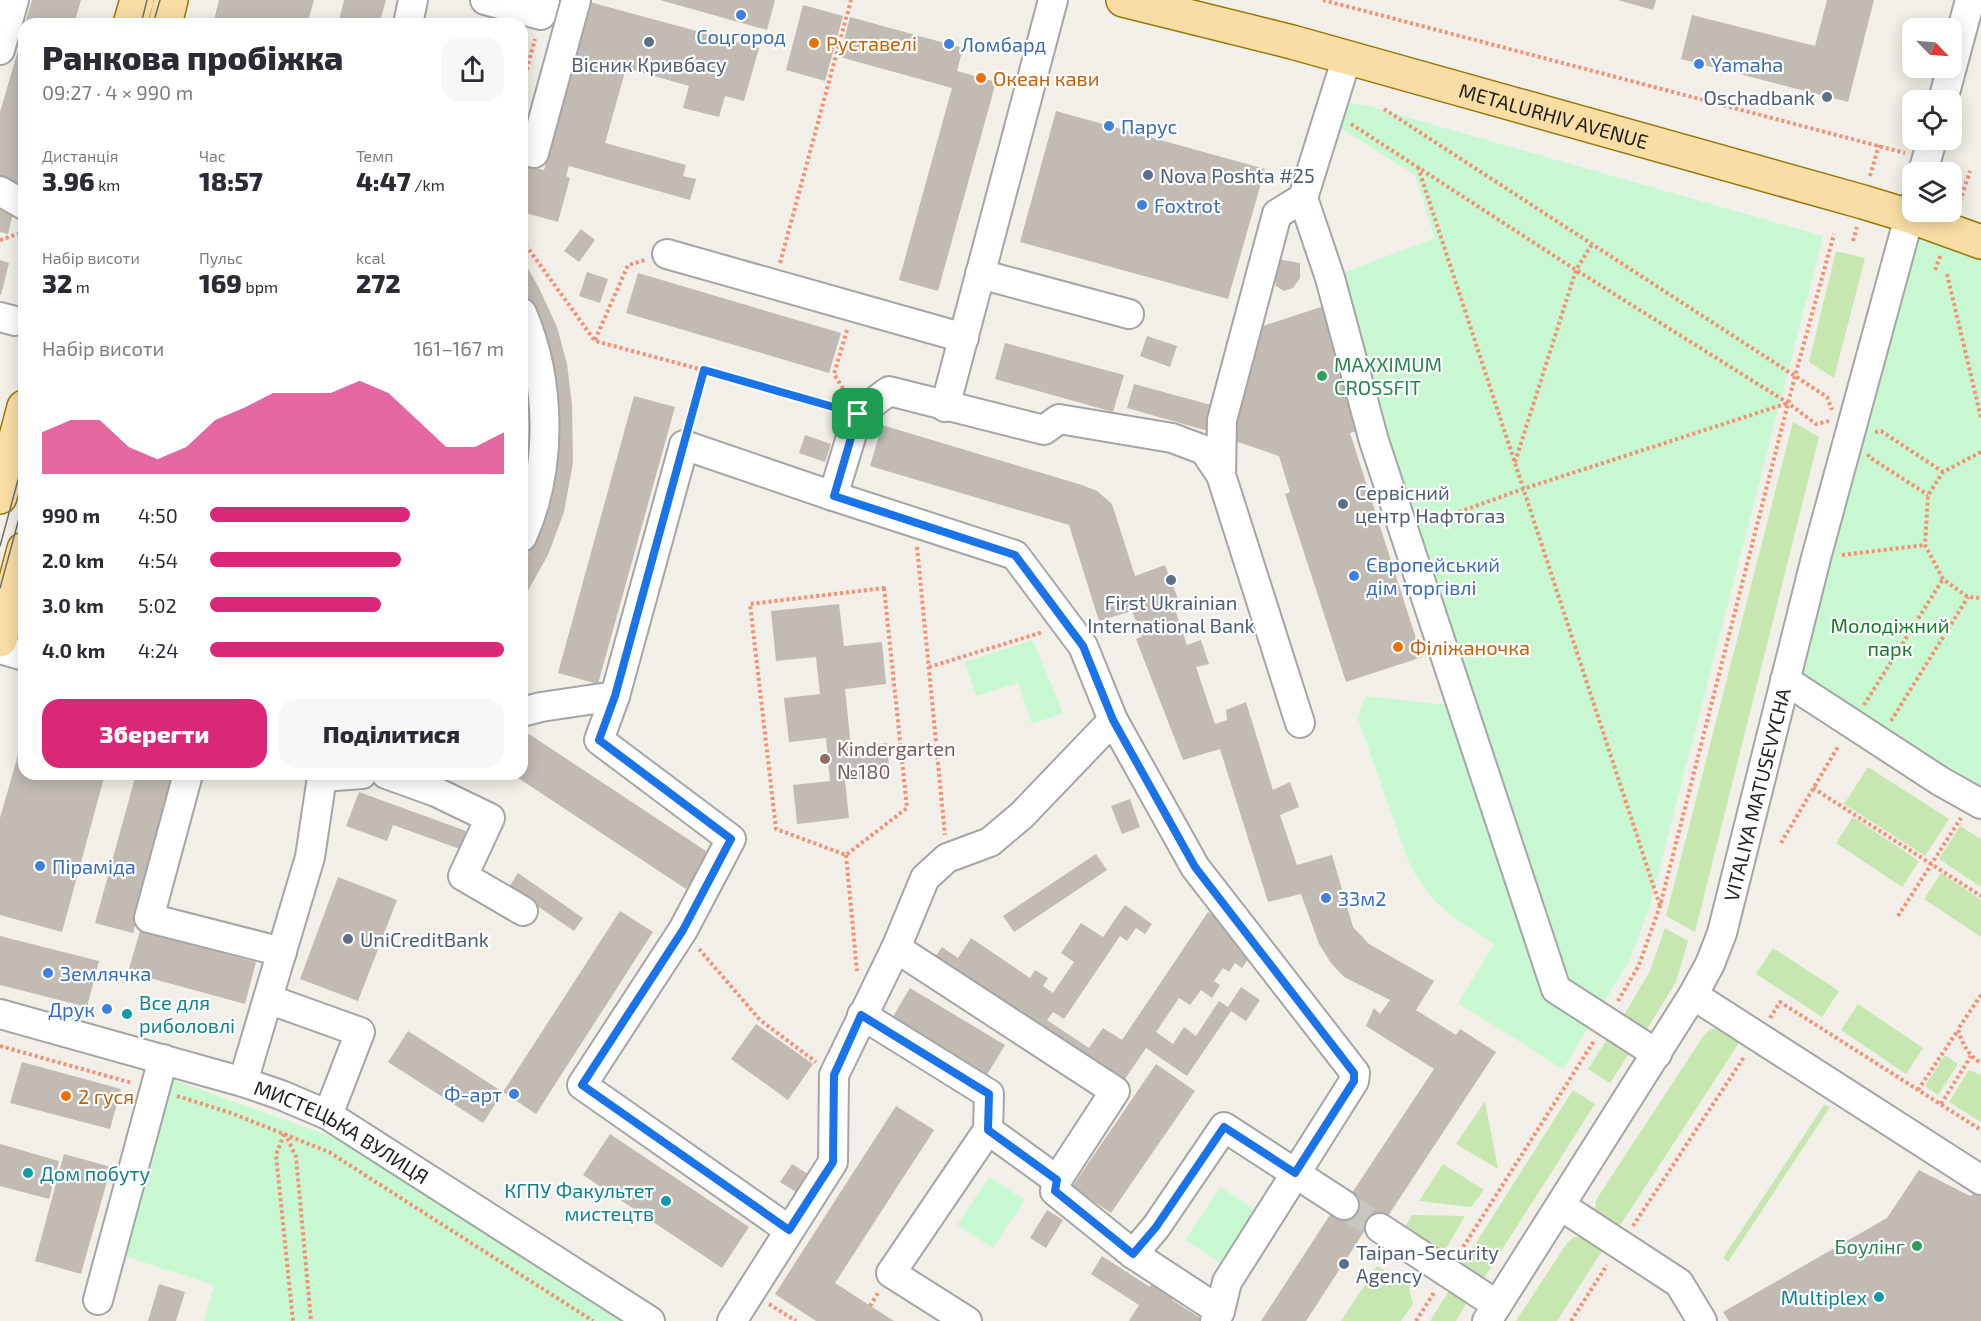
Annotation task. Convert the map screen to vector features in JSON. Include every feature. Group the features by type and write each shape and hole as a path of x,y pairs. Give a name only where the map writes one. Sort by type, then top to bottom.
{"main road":[{"path":"132,18 137,0"},
{"path":"166,18 171,0"},
{"name":"METALURHIV AVENUE","path":"1123,0 1179,7 1347,57 1902,209"},
{"name":"METALURHIV AVENUE","path":"1936,222 1981,242"},
{"path":"0,497 18,430"},
{"path":"0,640 18,572"}],"street":[{"path":"0,50 14,0"},
{"path":"410,18 414,0"},
{"path":"485,0 543,7"},
{"path":"534,153 576,0"},
{"path":"945,407 1053,0"},
{"path":"1946,90 1970,0"},
{"path":"1347,57 1303,198 1330,278 1374,441 1556,989 1657,1054"},
{"path":"1915,162 1924,150"},
{"path":"0,191 18,202"},
{"path":"1221,475 1222,420 1277,214 1303,198"},
{"name":"VITALIYA MATUSEVYCHA","path":"1492,1313 1693,995 1710,964 1722,933 1816,558 1857,433 1908,222"},
{"path":"667,254 964,338"},
{"path":"980,274 1129,314"},
{"path":"528,329 541,379 543,423 543,454 537,494 528,520"},
{"path":"834,496 858,414 889,391 945,407 1044,430 1059,419 1172,438 1204,450 1221,475 1300,723"},
{"path":"789,1230 582,1085 683,930 731,839 599,740 615,696 684,445 1015,555 1083,646 1113,720 1195,867 1354,1073 1354,1081 1227,1282 1218,1316 1133,1254 1055,1191 1057,1180 1115,1091 896,948"},
{"path":"0,649 18,654"},
{"path":"1785,680 1977,802"},
{"path":"528,710 615,696"},
{"path":"732,1321 833,1162 834,1075 861,1015 896,948 925,878 947,858 990,842 1014,822 1113,720"},
{"path":"186,780 149,918 282,952"},
{"path":"243,1082 310,857 321,780"},
{"path":"423,780 442,783 490,818 463,876 523,911"},
{"path":"1693,995 1981,1180"},
{"path":"268,999 360,1032 328,1115"},
{"name":"МИСТЕЦЬКА ВУЛИЦЯ","path":"0,1014 243,1082 328,1115 650,1321"},
{"path":"861,1015 989,1094 988,1130 891,1273 967,1321"},
{"path":"98,1300 164,1059"},
{"path":"1133,1254 1156,1227 1224,1127 1344,1205"},
{"path":"988,1130 1057,1180"},
{"path":"1561,1206 1679,1283 1702,1321"},
{"path":"1380,1228 1447,1272 1492,1313"}],"path":[{"path":"774,284 851,0"},
{"path":"1323,0 1910,162"},
{"path":"528,64 543,7"},
{"path":"1330,111 1576,270 1788,403 1816,424 1835,420 1827,397 1384,109"},
{"path":"1418,167 1660,906"},
{"path":"1962,194 1970,171"},
{"path":"0,240 18,234"},
{"path":"1416,1321 1639,965 1660,906 1833,234"},
{"path":"1515,462 1576,270 1592,244"},
{"path":"528,248 595,341 858,414"},
{"path":"595,341 628,265 667,254"},
{"path":"1947,274 1981,418"},
{"path":"853,306 834,374 858,414"},
{"path":"684,445 704,370"},
{"path":"1403,532 1523,489 1788,403"},
{"path":"1928,495 1869,457 1857,433 1881,431 1943,472"},
{"path":"1981,452 1943,472 1928,495 1925,545 1943,579 1968,597 1981,598"},
{"path":"915,523 947,858"},
{"path":"1816,558 1925,545"},
{"path":"884,588 907,808 846,855 776,829 750,604 884,588"},
{"path":"1879,741 1968,597"},
{"path":"929,667 1067,625"},
{"path":"1813,788 1981,896"},
{"path":"1898,916 1931,864 1977,802"},
{"path":"846,855 861,1015"},
{"path":"683,930 760,1020 834,1075"},
{"path":"1918,1090 1981,995"},
{"path":"1572,1321 1780,1002 1981,1130"},
{"path":"1958,1029 1964,1046 1971,1056 1981,1063"},
{"path":"0,1046 231,1113 328,1152 593,1321"},
{"path":"1941,1104 1971,1056"},
{"path":"285,1133 276,1155 293,1321"},
{"path":"285,1133 296,1157 311,1321"},
{"path":"751,1292 796,1321"}],"green space":[{"path":"1343,102 1364,105 1823,236 1649,909 1629,961 1563,1069 1458,1003 1494,944 1444,909 1416,875 1408,860 1358,719 1365,696 1474,708 1337,275 1435,238 1415,175 1332,123"},
{"name":"Молодіжний парк","path":"1907,222 1926,222 1981,242 1981,804 1785,680"},
{"path":"1836,251 1865,258 1834,378 1809,362"},
{"path":"1793,422 1819,437 1695,932 1666,916"},
{"path":"1033,640 1063,713 1032,724 1018,683 976,696 965,662"},
{"path":"1868,767 1949,819 1925,856 1844,804"},
{"path":"1853,817 1919,861 1902,887 1836,843"},
{"path":"1960,826 1981,839 1981,887 1939,859"},
{"path":"1941,873 1981,900 1981,937 1924,899"},
{"path":"1665,928 1688,941 1676,982 1647,1029 1624,1015 1650,971"},
{"path":"1773,948 1839,991 1822,1017 1756,974"},
{"path":"1858,1004 1923,1048 1906,1074 1841,1030"},
{"path":"1711,1029 1716,1029 1739,1043 1619,1227 1595,1210 1596,1200 1704,1035"},
{"path":"1610,1035 1632,1049 1610,1083 1588,1069"},
{"path":"1945,1055 1958,1064 1938,1095 1925,1086"},
{"path":"1969,1070 1981,1075 1981,1122 1949,1102"},
{"path":"171,1079 335,1138 622,1321 204,1321 214,1285 121,1255"},
{"path":"1573,1090 1595,1104 1482,1281 1460,1268"},
{"path":"1485,1101 1498,1169 1456,1144"},
{"path":"1824,1105 1830,1107 1728,1262 1723,1258"},
{"path":"1443,1164 1484,1190 1471,1207 1419,1201"},
{"path":"989,1177 1025,1200 993,1248 957,1225"},
{"path":"1220,1187 1255,1210 1220,1263 1185,1240"},
{"path":"1412,1215 1465,1216 1441,1257 1401,1234"},
{"path":"1574,1237 1580,1237 1602,1251 1557,1321 1516,1321 1567,1243"},
{"path":"1377,1266 1408,1284 1413,1304 1401,1321 1341,1321"},
{"path":"1449,1291 1466,1304 1456,1321 1430,1321"}],"building":[{"path":"32,0 81,0 76,18 27,18"},
{"path":"219,0 314,0 309,18 214,18"},
{"path":"344,0 386,0 381,18 340,18"},
{"name":"Соцгород","path":"660,0 775,0 767,30"},
{"path":"1618,0 1656,0 1653,10"},
{"path":"1827,0 1874,0 1848,102 1681,59 1692,15 1815,46"},
{"path":"586,1 759,48 744,101 725,96 719,117 683,108 689,86 626,68 605,143 686,165 683,176 696,179 690,200 569,166 566,176 570,178 558,222 528,214 528,166 544,170 547,160 542,159"},
{"name":"Руставелі","path":"803,5 843,16 825,81 786,70"},
{"path":"850,17 963,48 957,71 996,82 938,291 899,280 952,88 840,57"},
{"path":"18,50 18,190 0,186 0,112"},
{"name":"Foxtrot","path":"1056,111 1265,169 1228,299 1020,242"},
{"path":"0,199 13,213 8,234 0,232"},
{"path":"581,229 595,240 579,262 564,251"},
{"path":"1278,259 1300,263 1300,278 1293,288 1284,291 1276,286 1274,273"},
{"path":"0,260 9,263 1,295 0,295"},
{"path":"528,269 557,327 567,364 572,405 573,463 564,512 548,555 528,590 528,554 548,509 555,465 538,324 528,306"},
{"path":"587,272 608,279 600,303 579,296"},
{"path":"638,273 841,333 829,373 626,313"},
{"path":"1324,306 1363,429 1350,433 1422,657 1346,682 1285,494 1290,492 1279,456 1232,440 1254,329"},
{"path":"1147,336 1177,346 1170,367 1140,356"},
{"path":"1005,343 1124,375 1113,412 995,379"},
{"path":"1134,384 1215,406 1208,431 1127,408"},
{"path":"634,396 675,407 598,684 558,673"},
{"path":"882,425 1082,485 1097,491 1112,504 1135,576 1165,565 1178,599 1176,612 1187,645 1201,640 1209,664 1196,667 1215,724 1227,720 1226,710 1246,702 1273,790 1290,782 1299,807 1280,815 1297,865 1332,855 1353,927 1369,944 1434,981 1416,1010 1456,1035 1460,1029 1496,1052 1380,1228 1369,1224 1306,1321 1261,1321 1337,1204 1344,1205 1434,1069 1366,1026 1374,1008 1380,1014 1390,1000 1344,977 1331,963 1319,944 1301,894 1268,902 1220,749 1183,760 1136,639 1142,636 1132,611 1099,621 1069,525 870,466"},
{"path":"805,435 831,444 825,462 799,453"},
{"path":"839,604 844,646 882,642 886,684 845,689 851,747 887,743 890,776 845,781 849,818 797,824 793,785 830,781 826,738 789,742 784,698 820,694 816,657 776,661 771,611"},
{"path":"528,735 709,853 686,889 521,780 528,780"},
{"name":"Піраміда","path":"18,755 18,780 103,780 62,932 0,915 0,818"},
{"path":"134,780 174,780 133,933 95,923"},
{"path":"359,792 466,831 460,849 393,825 387,841 346,826"},
{"path":"1130,799 1140,827 1122,834 1111,806"},
{"path":"1096,854 1107,870 1014,932 1003,916"},
{"path":"518,873 583,918 574,931 509,887"},
{"name":"UniCreditBank","path":"338,877 397,900 358,1001 300,979"},
{"path":"1125,905 1152,924 1145,934 1136,928 1127,941 1120,936 1064,1019 1053,1012 1047,1020 1089,1048 1103,1028 1122,1040 1208,912 1242,934 1235,944 1251,955 1242,968 1235,963 1229,972 1223,968 1214,981 1220,985 1212,998 1201,990 1190,1005 1179,998 1156,1032 1173,1044 1184,1027 1196,1036 1219,1001 1228,1007 1241,987 1260,1000 1246,1021 1231,1011 1187,1076 1146,1048 1119,1088 932,962 942,947 958,958 971,938 1030,978 1035,970 1048,978 1043,986 1053,993 1074,962 1061,953 1081,923 1103,937"},
{"path":"620,911 653,932 536,1114 503,1092"},
{"path":"140,931 256,962 245,1004 128,972"},
{"name":"Землячка","path":"0,936 99,961 87,1007 0,985"},
{"path":"910,988 1005,1045 985,1078 891,1020"},
{"path":"756,1024 813,1064 788,1100 731,1059"},
{"path":"408,1031 503,1092 483,1123 388,1062"},
{"name":"2 гуся","path":"22,1062 121,1089 110,1129 10,1103"},
{"path":"1156,1064 1195,1091 1111,1213 1072,1187"},
{"path":"896,1106 934,1130 835,1283 894,1321 816,1321 775,1294"},
{"name":"КГПУ Факультет мистецтв","path":"610,1134 749,1227 722,1268 583,1175"},
{"name":"Дом побуту","path":"0,1144 59,1161 49,1199 0,1186"},
{"path":"64,1154 111,1167 81,1274 35,1261"},
{"path":"792,1164 808,1174 796,1192 780,1182"},
{"path":"1919,1170 1970,1196 1981,1188 1981,1321 1729,1321 1723,1312 1887,1218"},
{"path":"1047,1210 1063,1220 1046,1248 1030,1238"},
{"path":"1102,1256 1150,1287 1158,1274 1179,1288 1172,1300 1202,1319 1200,1321 1129,1321 1139,1305 1091,1274"},
{"path":"159,1284 185,1292 176,1321 148,1321"}],"tunnel":[{"path":"1344,1205 1380,1228"}],"tram line":[{"path":"142,18 147,0"},
{"path":"155,18 160,0"},
{"path":"0,546 18,480"},
{"path":"0,588 18,522"}],"place":[{"name":"Соцгород","path":"741,15"},
{"name":"Вісник Кривбасу","path":"649,42"},
{"name":"Руставелі","path":"814,43"},
{"name":"Ломбард","path":"949,44"},
{"name":"Yamaha","path":"1699,64"},
{"name":"Океан кави","path":"981,78"},
{"name":"Oschadbank","path":"1827,97"},
{"name":"Парус","path":"1109,126"},
{"name":"Nova Poshta #25","path":"1148,175"},
{"name":"Foxtrot","path":"1142,205"},
{"name":"MAXXIMUM CROSSFIT","path":"1322,376"},
{"name":"Сервісний центр Нафтогаз","path":"1343,504"},
{"name":"Європейський дім торгівлі","path":"1354,576"},
{"name":"First Ukrainian International Bank","path":"1171,580"},
{"name":"Філіжаночка","path":"1398,647"},
{"name":"Kindergarten №180","path":"825,759"},
{"name":"Піраміда","path":"40,866"},
{"name":"33м2","path":"1326,898"},
{"name":"UniCreditBank","path":"348,939"},
{"name":"Землячка","path":"48,973"},
{"name":"Друк","path":"107,1009"},
{"name":"Все для риболовлі","path":"127,1014"},
{"name":"Ф-арт","path":"514,1094"},
{"name":"2 гуся","path":"66,1096"},
{"name":"Дом побуту","path":"28,1173"},
{"name":"КГПУ Факультет мистецтв","path":"666,1201"},
{"name":"Боулінг","path":"1917,1246"},
{"name":"Taipan-Security Agency","path":"1344,1264"},
{"name":"Multiplex","path":"1879,1297"}],"route":[{"path":"704,370 858,414 834,496 1015,555 1083,646 1113,720 1195,867 1354,1073 1354,1081 1295,1173 1224,1127 1156,1227 1133,1254 1055,1191 1057,1180 988,1130 989,1094 861,1015 834,1075 833,1162 789,1230 582,1085 683,930 731,839 599,740 615,696 704,370"}]}
